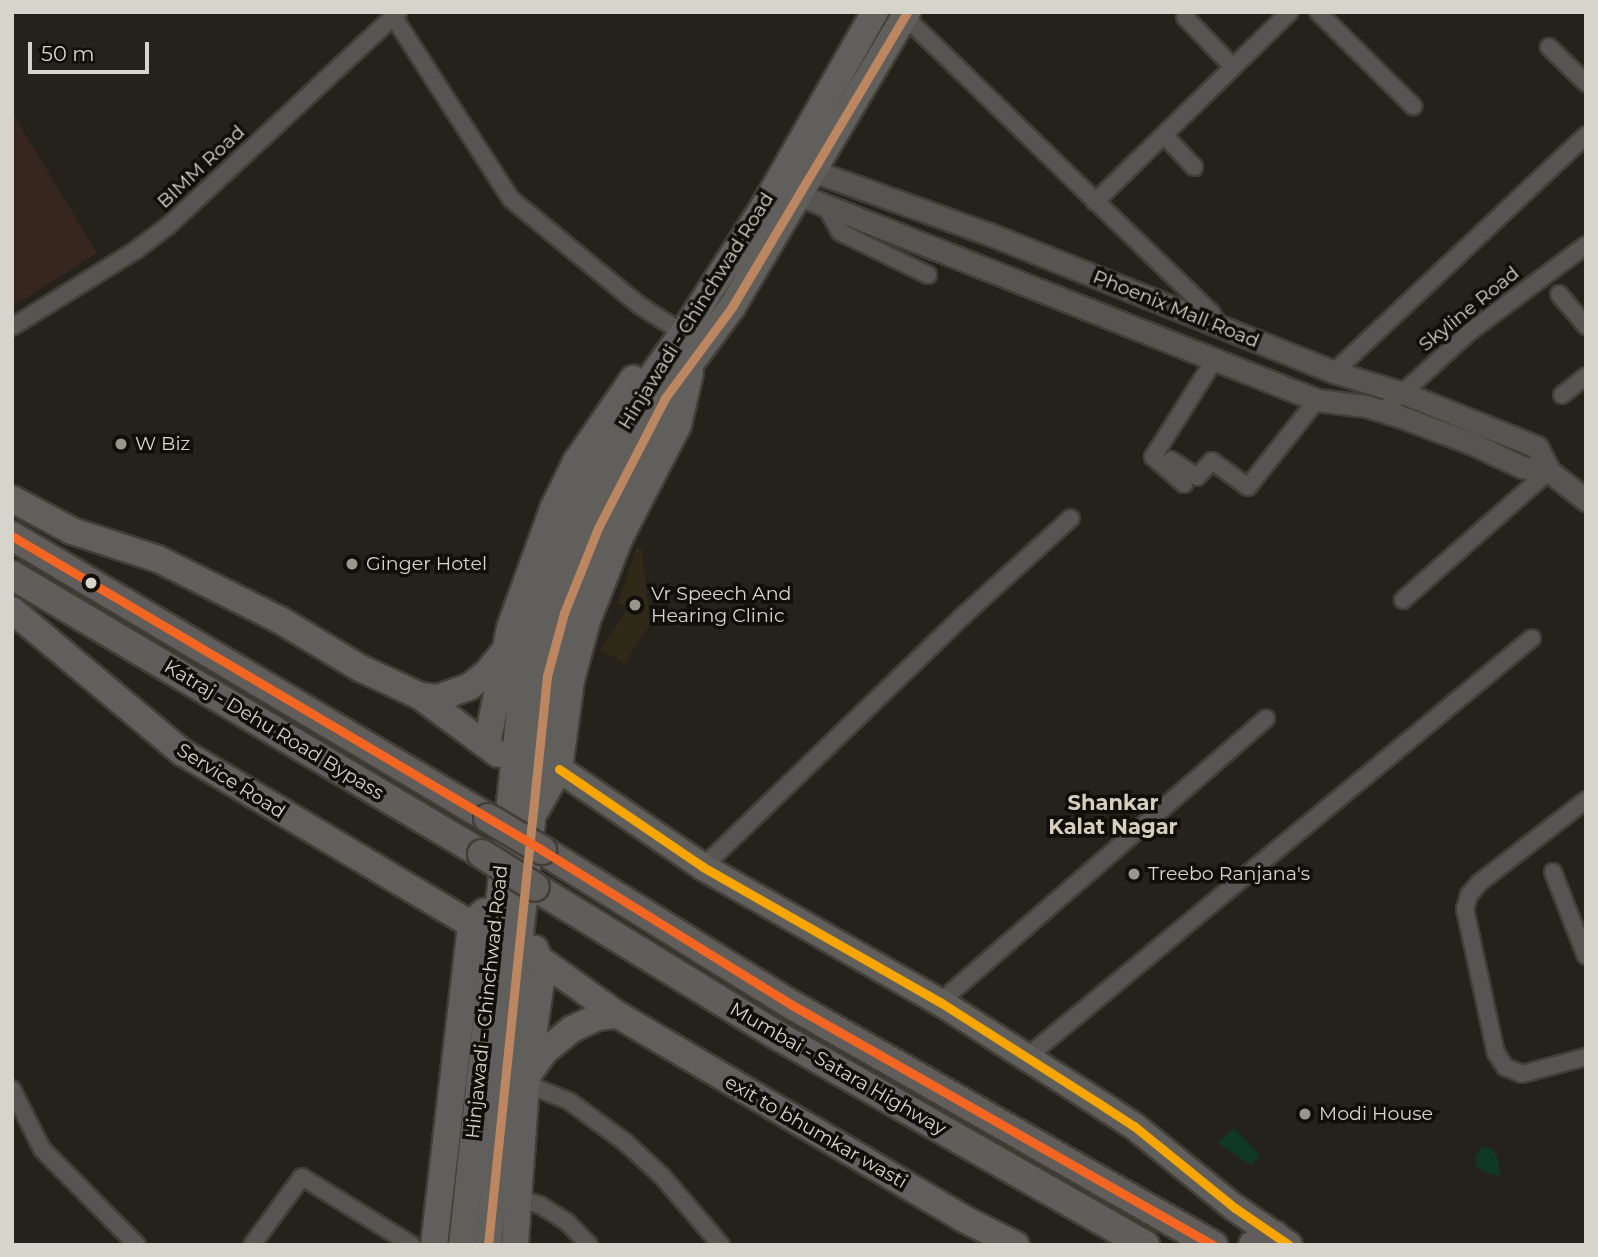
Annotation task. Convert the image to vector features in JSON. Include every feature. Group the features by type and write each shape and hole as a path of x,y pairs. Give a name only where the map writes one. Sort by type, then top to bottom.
{"highway":[{"name":"Katraj - Dehu Road Bypass","path":"12,536 542,850"},
{"name":"Katraj - Dehu Road Bypass","path":"12,575 535,887"},
{"name":"Mumbai - Satara Highway","path":"542,850 792,1005 1213,1245"},
{"name":"Mumbai - Satara Highway","path":"535,887 775,1034 1145,1245"}],"main road":[{"name":"Hinjawadi - Chinchwad Road","path":"803,163 875,12"},
{"name":"Hinjawadi - Chinchwad Road","path":"488,1245 547,676 564,613 619,484 693,347 803,163 906,15"},
{"path":"487,744 504,651 519,598 554,509 576,462 628,382 664,357 693,347 678,425 620,537 587,621 571,680 559,769 532,815"},
{"name":"Hinjawadi - Chinchwad Road","path":"462,1245 524,672 542,605 575,519 644,387 664,357"},
{"path":"12,499 72,531 124,547 194,575 280,620 360,668 420,696 487,744 512,768"},
{"name":"Service Road","path":"12,610 182,752 471,924"},
{"path":"420,696 448,696 469,688 494,665 504,651"},
{"path":"559,769 703,867 940,1002 1134,1126 1272,1241"},
{"path":"435,1245 471,924 498,899"},
{"path":"515,1245 527,1079 543,968 521,911"},
{"name":"exit to bhumkar wasti","path":"545,963 618,1015 962,1218 1016,1245"},
{"path":"527,1079 545,1051 572,1028 598,1017 618,1015"}],"street":[{"path":"1095,202 1290,12"},
{"path":"1318,12 1413,106"},
{"path":"396,14 511,199 693,347"},
{"name":"BIMM Road","path":"12,327 136,250 168,226 396,14"},
{"path":"906,15 1095,202 1211,312 1219,326"},
{"path":"1185,17 1233,67"},
{"path":"1549,47 1586,83"},
{"path":"1164,135 1194,167"},
{"path":"1334,372 1586,135"},
{"name":"Phoenix Mall Road","path":"803,163 1334,372 1403,393 1537,447 1549,471"},
{"name":"Phoenix Mall Road","path":"789,187 825,205 1317,400 1375,408 1471,443 1522,467 1549,471"},
{"path":"825,205 840,232 928,275"},
{"name":"Skyline Road","path":"1375,408 1403,393 1468,333 1586,245"},
{"path":"1559,294 1586,326"},
{"path":"1184,484 1153,457 1215,359"},
{"path":"1562,396 1586,376"},
{"path":"1171,460 1197,477 1212,461 1248,487 1317,400"},
{"path":"1403,600 1549,471 1586,500"},
{"path":"703,867 964,615 1071,518"},
{"path":"1027,1057 1532,638"},
{"path":"940,1002 1266,719"},
{"path":"1586,800 1479,883 1469,895 1465,909 1496,1052 1505,1067 1522,1074 1586,1057"},
{"path":"1553,872 1585,951"},
{"path":"527,1079 569,1101 625,1142 662,1176 721,1245"},
{"path":"12,1090 42,1149 137,1245"},
{"path":"252,1245 302,1177 412,1245"},
{"path":"518,1198 540,1205 568,1222 589,1245"}],"shaded area":[{"path":"12,112 97,253 12,307"},
{"name":"Vr Speech And Hearing Clinic","path":"636,548 642,549 649,614 654,618 624,664 601,649 628,608 618,603"}],"green space":[{"path":"1234,1128 1260,1155 1251,1165 1218,1143"},
{"path":"1482,1147 1492,1149 1498,1159 1500,1175 1490,1174 1477,1167 1475,1157"}],"transit line":[{"path":"488,1245 547,676 564,613 598,528 665,398 732,307 907,12"},
{"path":"12,536 542,850 792,1005 1213,1245"},
{"path":"559,769 703,867 940,1002 1134,1126 1235,1208 1289,1245"}],"place":[{"name":"W Biz","path":"121,444"},
{"name":"Ginger Hotel","path":"352,564"},
{"name":"Vr Speech And Hearing Clinic","path":"635,605"},
{"name":"Treebo Ranjana's","path":"1134,874"},
{"name":"Modi House","path":"1305,1114"}],"district":[{"name":"Shankar Kalat Nagar","path":"1113,815"}]}
